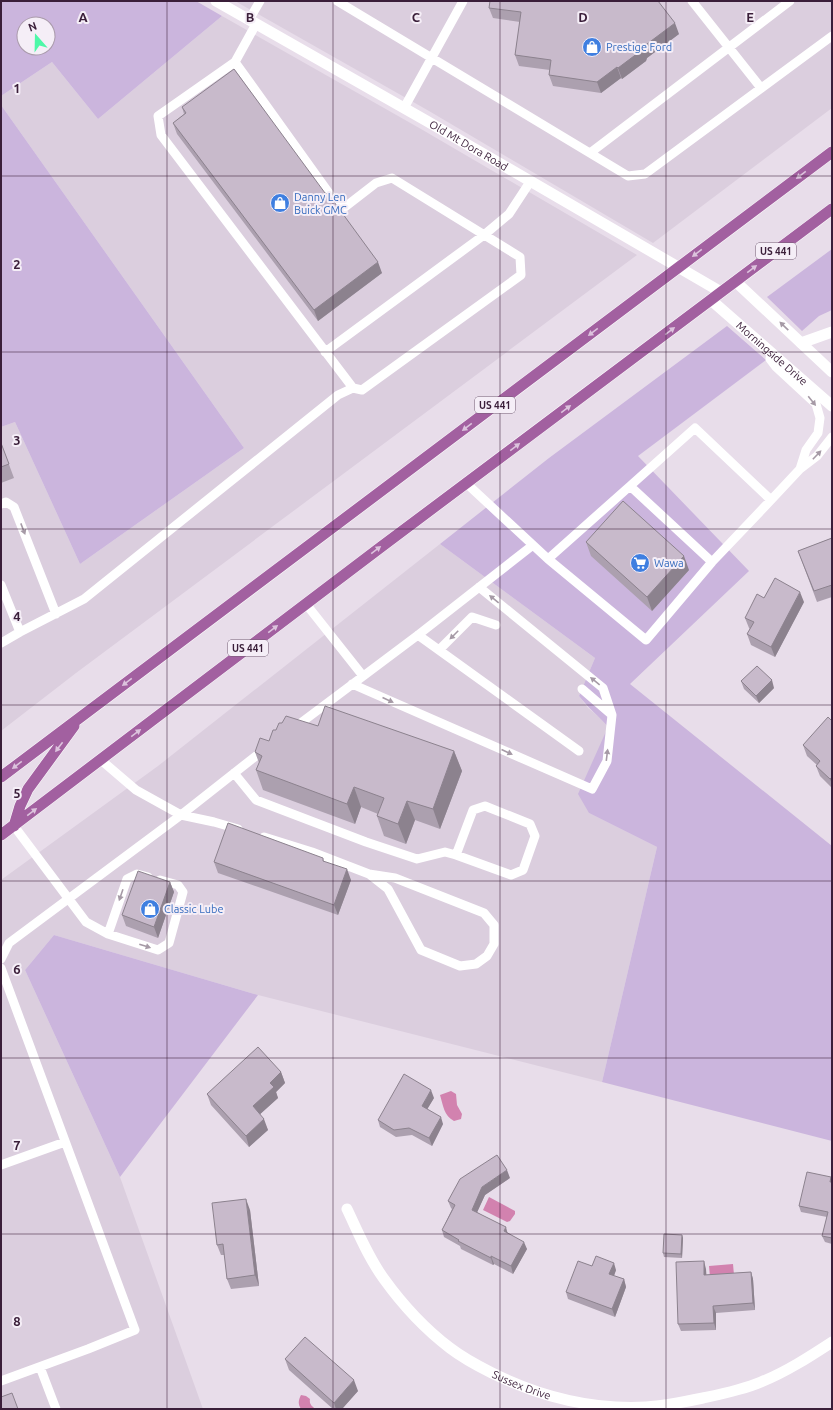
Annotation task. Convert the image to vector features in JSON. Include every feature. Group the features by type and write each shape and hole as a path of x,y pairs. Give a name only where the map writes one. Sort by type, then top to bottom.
{"main road":[{"name":"US 441","path":"1,777 832,152"},
{"name":"US 441","path":"1,835 466,483 832,209"},
{"path":"14,826 20,806 28,789 82,716"}],"street":[{"name":"Old Mt Dora Road","path":"216,1 721,292"},
{"path":"735,281 832,372"},
{"name":"Morningside Drive","path":"711,300 832,406"},
{"path":"802,343 832,332"},
{"name":"Sussex Drive","path":"347,1209 372,1260 384,1279 406,1306 433,1334 451,1350 476,1365 515,1384 546,1396 576,1403 610,1407 646,1408 680,1403 734,1391 761,1382 793,1367 832,1342"}],"lane":[{"path":"260,1 235,62 158,116 161,135 353,388"},
{"path":"337,1 628,176 645,174 832,36"},
{"path":"404,108 463,1"},
{"path":"692,1 761,88"},
{"path":"590,153 790,1"},
{"path":"1,643 84,599 338,395 353,388 362,390 521,275 520,257 392,178 376,183 344,207 334,200 235,62"},
{"path":"325,352 484,235 509,214 530,182"},
{"path":"771,352 770,359 776,367 816,404 820,418 818,433 806,450 800,469"},
{"path":"548,559 695,428 771,500"},
{"path":"466,483 548,559 646,640 712,562 800,469 816,456 832,437"},
{"path":"630,486 712,562"},
{"path":"1,504 6,502 14,507 56,614"},
{"path":"284,736 418,635 533,545"},
{"path":"1,585 20,632"},
{"path":"352,684 592,789 607,761 612,715 603,688 479,587"},
{"path":"306,604 363,676"},
{"path":"439,650 472,617 496,626"},
{"path":"418,635 579,751"},
{"path":"582,689 612,715"},
{"path":"1,959 9,943 181,815 271,745"},
{"path":"101,760 136,790 181,815 214,822 244,831"},
{"path":"234,773 256,800 366,842 417,859 445,852 511,875 523,870 535,836 530,824 485,806 473,810 456,855"},
{"path":"14,826 86,922 108,934 158,950 169,943 183,892 178,886 137,874 127,879 108,934"},
{"path":"259,836 312,852 369,874 395,878 484,914 494,925 494,944 487,956 476,964 460,966 421,950 388,889 369,874"},
{"path":"1,968 135,1330 1,1381"},
{"path":"1,1165 65,1142"},
{"path":"40,1367 56,1409"}],"shaded area":[{"path":"1,1 196,1 222,16 98,119 52,62 1,96"},
{"path":"235,1 832,1 832,108 653,243 429,111"},
{"path":"222,16 421,129 637,255 76,673 1,731 1,427 15,422 80,564 244,448 1,105 1,96 52,62 98,119"},
{"path":"1,105 244,448 80,564 15,422 1,427"},
{"path":"832,249 832,310 819,316 802,331 767,297"},
{"path":"727,326 766,360 638,456 749,571 630,684 832,846 832,1141 602,1082 657,847 589,813 578,794 608,727 579,696 595,658 440,544 549,458"},
{"path":"440,544 595,658 579,696 588,708 608,727 589,813 657,847 602,1082 258,995 54,935 25,970 120,1177 203,1409 1,1409 1,880 158,766"},
{"path":"54,935 258,995 120,1177 25,970"},
{"path":"451,1091 456,1094 457,1105 462,1114 461,1119 454,1121 446,1113 440,1095"},
{"path":"489,1197 515,1211 515,1214 510,1221 507,1222 483,1210"},
{"path":"733,1264 734,1275 710,1277 709,1266"},
{"path":"301,1395 310,1399 311,1405 316,1409 301,1409 299,1406 299,1399"}],"building":[{"name":"Prestige Ford","path":"490,1 658,1 675,23 643,47 642,50 597,82 549,75 551,60 515,55 521,12 489,8"},
{"name":"Danny Len Buick GMC","path":"234,69 325,193 329,195 378,262 314,310 173,123 186,113 182,107"},
{"path":"1,443 9,464 1,467"},
{"name":"Wawa","path":"623,501 684,556 647,597 586,542"},
{"path":"832,538 832,585 814,591 798,551"},
{"path":"775,578 800,592 771,647 747,634 754,622 745,618 757,594 764,598"},
{"path":"757,666 772,680 756,696 741,681"},
{"path":"325,706 454,751 433,809 407,801 398,824 377,816 384,798 354,787 347,804 256,770 262,756 255,752 260,738 269,741 273,730 276,730 279,723 282,723 286,716 318,726"},
{"path":"828,717 832,721 832,777 830,779 816,766 820,761 803,745"},
{"path":"228,823 323,858 323,861 347,869 334,905 214,862"},
{"name":"Classic Lube","path":"138,871 170,882 154,927 122,915"},
{"path":"258,1047 281,1072 270,1083 274,1087 253,1106 264,1119 246,1136 207,1094"},
{"path":"404,1074 431,1090 422,1106 441,1117 429,1138 409,1128 394,1130 378,1120"},
{"path":"497,1155 507,1170 482,1187 472,1210 506,1227 504,1231 524,1242 511,1266 491,1256 491,1258 458,1241 459,1240 442,1230 455,1205 448,1201 460,1179"},
{"path":"807,1172 831,1177 832,1238 822,1236 828,1212 799,1206"},
{"path":"246,1199 255,1275 227,1279 223,1244 217,1245 212,1203"},
{"path":"664,1234 682,1235 681,1254 663,1253"},
{"path":"596,1256 614,1263 609,1274 624,1279 612,1309 566,1292 578,1261 592,1266"},
{"path":"704,1261 704,1275 751,1272 753,1303 713,1306 714,1323 678,1324 676,1262"},
{"path":"305,1337 354,1380 334,1403 285,1359"},
{"path":"12,1393 18,1409 1,1409 1,1397"}],"place":[{"name":"Prestige Ford","path":"592,47"},
{"name":"Danny Len Buick GMC","path":"280,203"},
{"name":"Wawa","path":"640,563"},
{"name":"Classic Lube","path":"150,909"}]}
